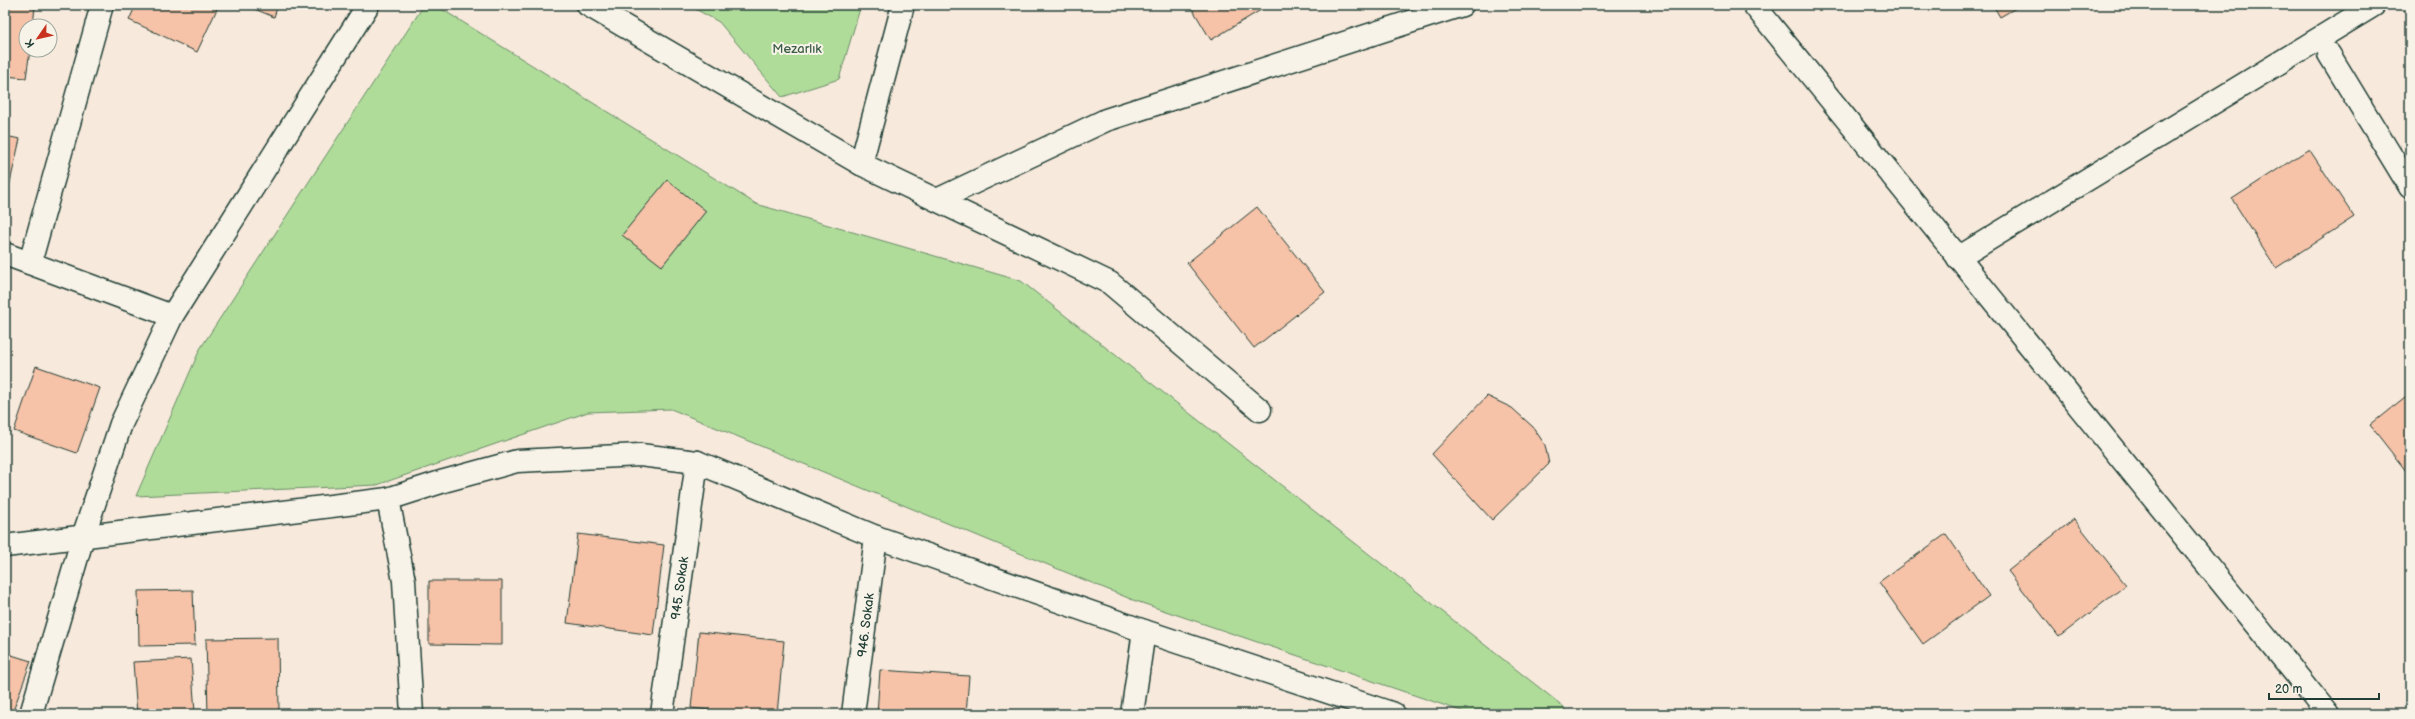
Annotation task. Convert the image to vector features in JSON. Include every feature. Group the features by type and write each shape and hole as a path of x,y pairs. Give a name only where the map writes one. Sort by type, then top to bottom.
{"street":[{"path":"30,263 102,5"},
{"path":"31,714 83,537 121,424 172,316 368,5"},
{"path":"588,5 861,164 1110,283 1260,410"},
{"path":"861,164 903,5"},
{"path":"937,200 1106,120 1462,5"},
{"path":"1754,5 2328,714"},
{"path":"1958,258 2374,5"},
{"path":"2329,54 2410,187"},
{"path":"5,254 172,316"},
{"path":"5,546 388,499 444,481 517,462 640,455 697,462 876,536 1144,631 1394,714"},
{"name":"945. Sokak","path":"662,714 697,462"},
{"path":"388,499 404,581 412,714"},
{"name":"946. Sokak","path":"853,714 876,536"},
{"path":"1132,714 1144,631"}],"green space":[{"path":"424,5 435,5 756,204 1021,281 1564,707 1565,714 1470,714 1133,600 671,409 588,412 377,485 136,496 200,349"},
{"name":"Mezarlık","path":"688,5 861,5 839,79 782,97 719,22"}],"building":[{"path":"5,5 35,6 34,18 18,18 18,58 29,58 26,78 5,76"},
{"path":"136,5 209,5 217,9 197,52 129,20"},
{"path":"245,5 278,5 274,17"},
{"path":"1190,5 1269,5 1211,40"},
{"path":"1993,5 2021,5 2000,17"},
{"path":"5,136 20,139 5,204"},
{"path":"2309,149 2354,217 2276,268 2232,199"},
{"path":"667,180 706,211 662,266 622,235"},
{"path":"1257,207 1325,292 1254,348 1187,263"},
{"path":"36,366 100,388 77,453 14,431"},
{"path":"2410,393 2410,476 2370,425"},
{"path":"1487,396 1512,408 1533,427 1545,445 1549,464 1492,520 1432,454"},
{"path":"2074,519 2126,585 2059,637 2008,571"},
{"path":"578,534 664,545 653,635 567,623"},
{"path":"1946,534 1989,596 1923,644 1879,582"},
{"path":"429,581 502,581 502,645 429,644"},
{"path":"193,590 195,645 139,646 138,591"},
{"path":"699,632 784,641 777,714 746,714 691,708"},
{"path":"278,638 279,713 208,714 206,639"},
{"path":"5,653 31,661 12,714 5,714"},
{"path":"191,659 195,712 137,714 133,662"},
{"path":"880,670 969,676 966,714 877,714"}]}
